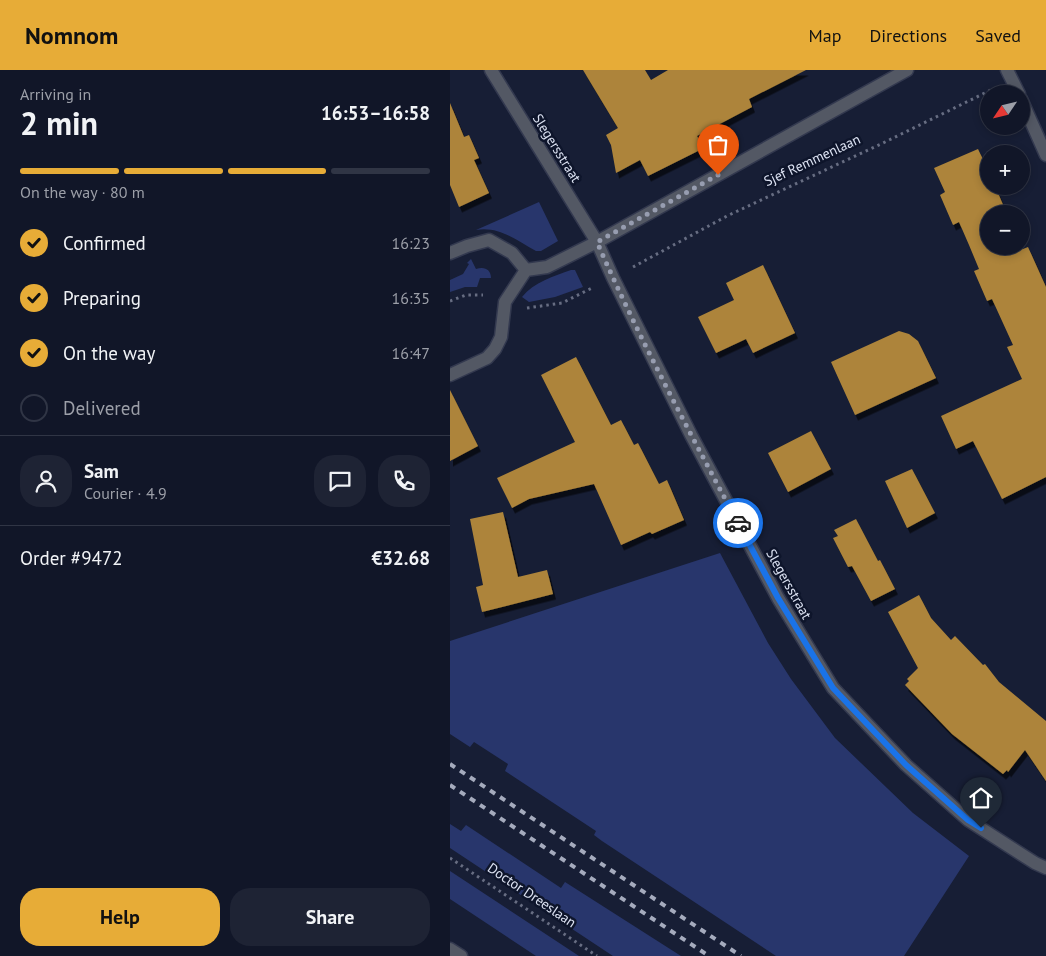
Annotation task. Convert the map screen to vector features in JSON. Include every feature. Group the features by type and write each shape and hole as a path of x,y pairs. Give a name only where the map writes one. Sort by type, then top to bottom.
{"street":[{"name":"Slegersstraat","path":"491,70 597,242 612,278 691,435 778,598 833,688 906,765 968,820 1035,863 1046,868"},
{"name":"Sjef Remmenlaan","path":"597,242 907,70"},
{"path":"1030,118 1044,147"},
{"path":"450,253 489,240 512,253 526,270"},
{"path":"450,375 487,358 495,348 500,337 505,302 526,270 547,267 597,242"},
{"path":"450,949 460,956"}],"path":[{"name":"Sjef Remmenlaan","path":"612,278 726,216 881,144 1010,74"},
{"name":"Doctor Dreeslaan","path":"450,858 597,956"}],"shaded area":[{"path":"539,202 558,241 541,251 536,251 500,232 484,229 476,230"},
{"path":"471,259 476,269 486,269 490,272 491,278 480,278 477,287 465,287 450,292 450,280 463,274 469,264 467,263"},
{"path":"575,270 583,287 555,297 529,302 522,297 538,283"},
{"path":"720,553 768,643 791,679 835,738 913,813 969,856 904,956 776,956 602,841 594,835 596,831 505,771 508,764 474,742 470,747 450,734 450,641"},
{"path":"450,824 461,831 466,825 561,888 565,882 681,956 613,956 450,848"},
{"path":"450,871 579,956 536,956 450,899"}],"building":[{"path":"583,70 645,70 651,80 668,70 806,70 749,99 752,107 697,136 704,148 648,176 640,160 616,173 611,145 606,135 618,128"},
{"path":"450,103 464,137 469,135 479,158 474,160 489,193 459,207 450,185"},
{"path":"978,149 980,153 980,195 999,195 1003,205 980,205 980,255 1030,255 1030,251 1046,287 1046,477 1002,499 973,441 956,449 941,416 1022,379 1007,347 1013,345 992,299 987,301 974,271 979,269 959,222 953,225 940,195 945,192 934,168"},
{"path":"763,265 795,333 753,353 746,339 716,353 698,317 734,300 726,283"},
{"path":"899,331 909,334 918,341 936,378 855,415 831,362"},
{"path":"576,357 611,425 621,420 634,445 638,443 659,484 667,480 684,520 621,545 594,484 529,499 512,508 497,478 575,442 541,375"},
{"path":"450,390 478,446 450,461"},
{"path":"811,431 831,469 788,492 768,453"},
{"path":"912,469 935,513 907,528 885,481"},
{"path":"503,512 518,577 547,570 553,594 482,612 476,587 483,585 470,519"},
{"path":"856,519 895,589 871,601 852,566 848,567 833,538 838,536 834,530"},
{"path":"919,595 931,618 951,640 955,636 983,665 985,664 999,682 1046,721 1046,781 1025,750 1008,772 1007,770 1003,774 952,734 905,685 909,681 907,679 918,668 888,612"}],"railway":[{"path":"450,764 741,956"},
{"path":"450,785 709,956"}],"way so far":[{"path":"718,175 597,242 612,278 691,435 738,523"}],"route":[{"path":"738,523 778,598 833,688 906,765 968,820 981,828"}]}
